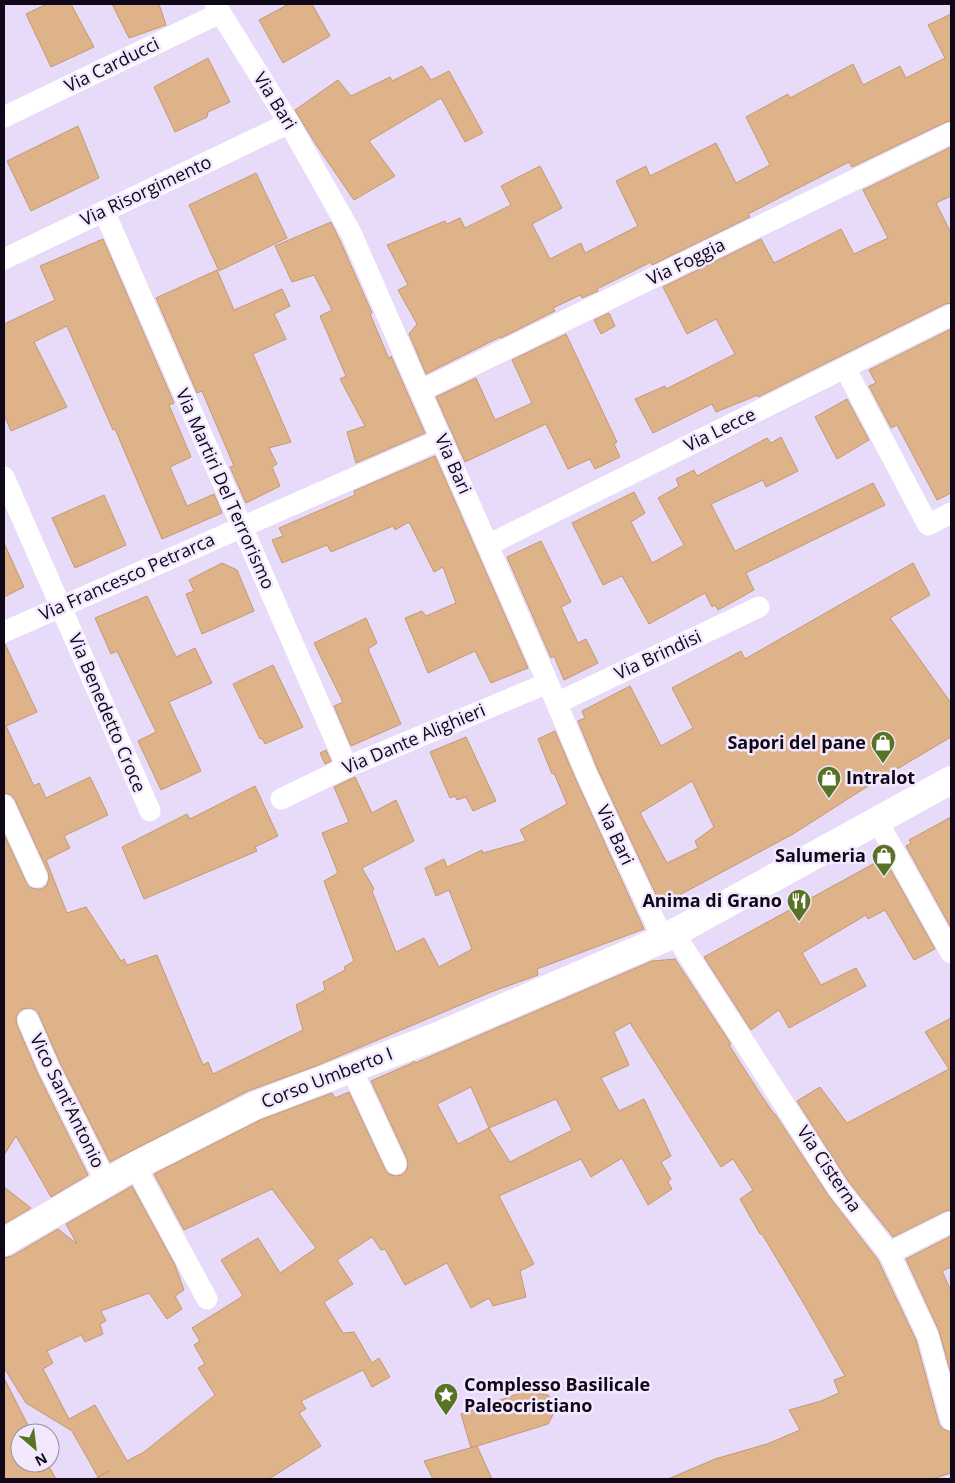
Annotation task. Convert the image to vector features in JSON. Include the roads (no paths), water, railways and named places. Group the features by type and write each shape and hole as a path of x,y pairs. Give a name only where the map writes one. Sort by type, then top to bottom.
{"main road":[{"name":"Corso Umberto I","path":"4,1242 135,1166 254,1106 440,1035 668,936 878,822 951,780"}],"street":[{"name":"Via Carducci","path":"4,117 217,8"},
{"name":"Via Bari","path":"217,8 289,123 351,232 557,702 586,775 668,936"},
{"name":"Via Risorgimento","path":"4,259 289,123"},
{"name":"Via Foggia","path":"420,391 951,133"},
{"name":"Via Martiri Del Terrorismo","path":"104,211 346,767"},
{"name":"Via Lecce","path":"488,545 951,315"},
{"path":"845,368 928,525 951,513"},
{"name":"Via Francesco Petrarca","path":"4,632 442,439"},
{"name":"Via Benedetto Croce","path":"4,477 150,811"},
{"name":"Via Brindisi","path":"557,702 758,607"},
{"name":"Via Dante Alighieri","path":"281,799 346,767 548,683"},
{"path":"4,805 37,877"},
{"path":"878,822 951,953"},
{"name":"Via Cisterna","path":"668,936 838,1188 890,1253 928,1336 951,1420"},
{"name":"Vico Sant'Antonio","path":"28,1020 49,1068 106,1182"},
{"path":"352,1070 396,1164"},
{"path":"135,1166 207,1298"},
{"path":"890,1253 951,1222"}],"place":[{"name":"Sapori del pane","path":"883,764"},
{"name":"Intralot","path":"829,799"},
{"name":"Salumeria","path":"884,877"},
{"name":"Anima di Grano","path":"799,922"},
{"name":"Complesso Basilicale Paleocristiano","path":"446,1416"}]}
